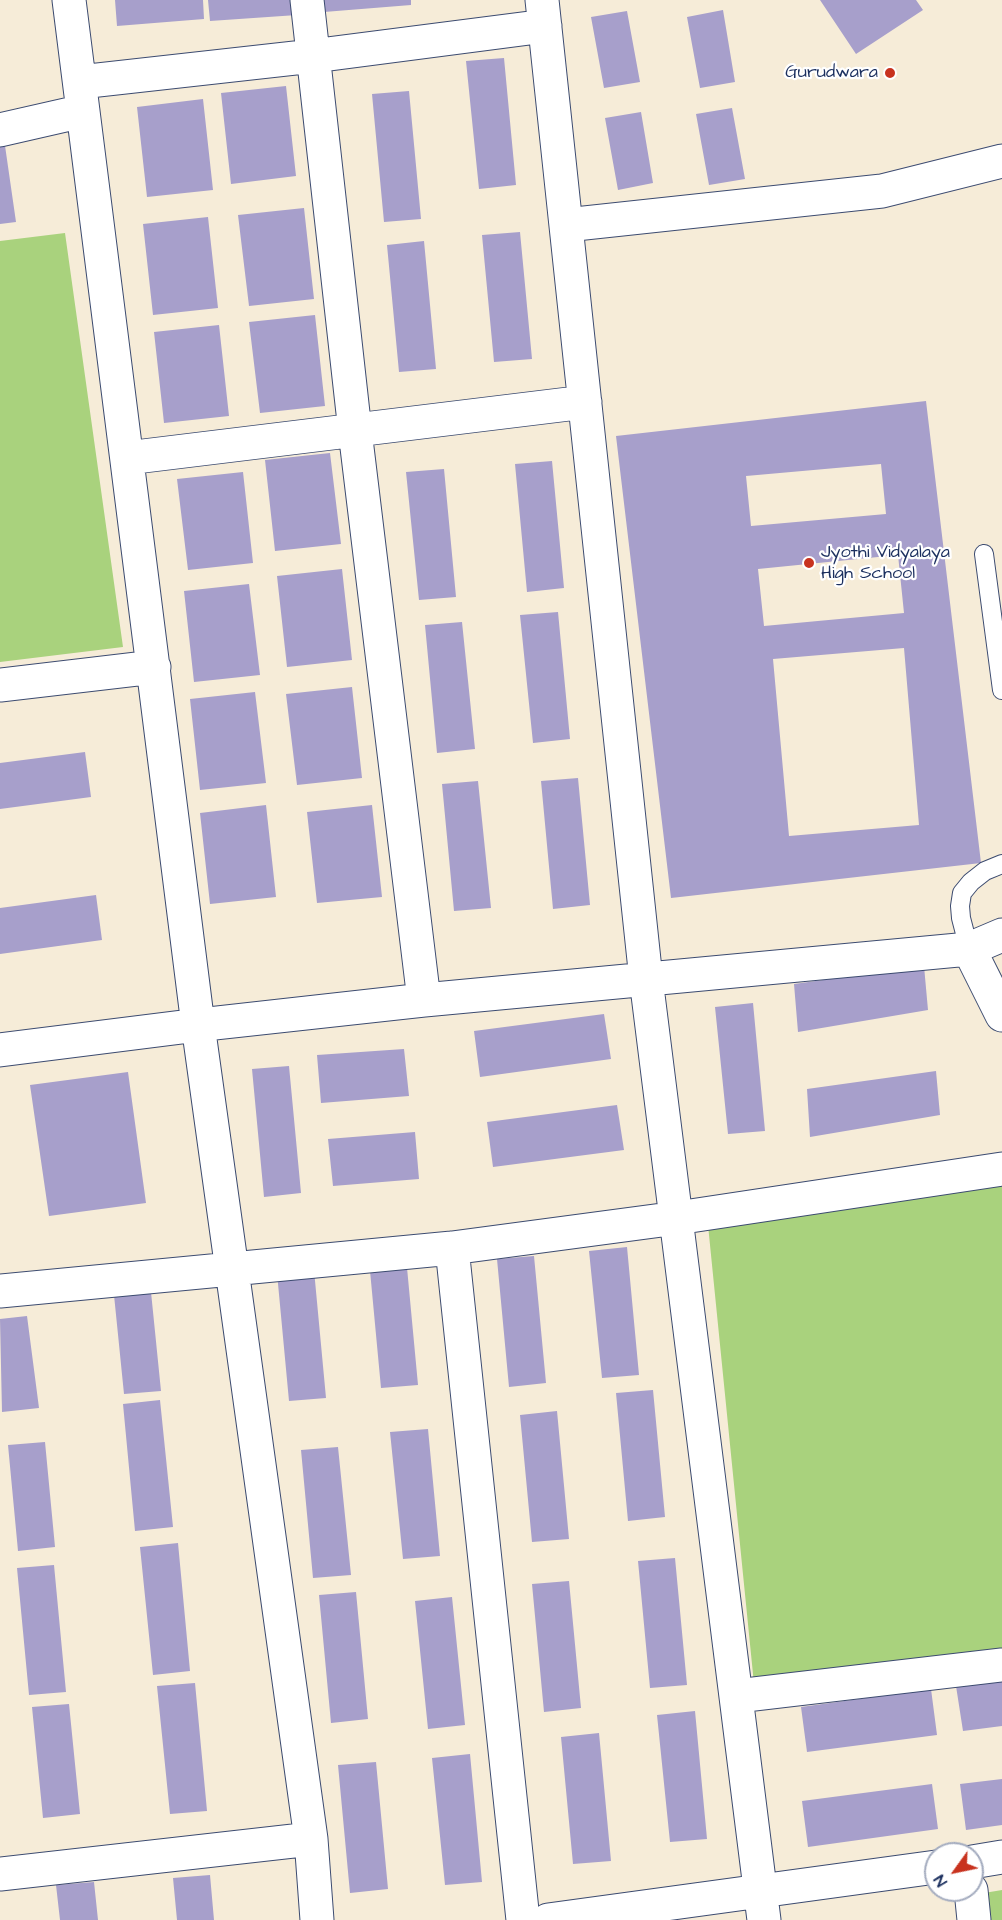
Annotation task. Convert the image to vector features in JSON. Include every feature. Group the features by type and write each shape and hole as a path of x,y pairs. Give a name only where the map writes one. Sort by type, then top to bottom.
{"street":[{"path":"69,0 198,1025 310,1839 318,1920"},
{"path":"307,0 355,430 424,1000"},
{"path":"0,130 81,97 544,13 646,979 763,1906"},
{"path":"566,225 882,191 1002,161"},
{"path":"127,458 585,402"},
{"path":"0,685 154,667"},
{"path":"0,1050 424,1000 969,949 1002,935"},
{"path":"969,949 1002,1015"},
{"path":"0,1291 452,1248 676,1218 1002,1169"},
{"path":"452,1248 523,1920"},
{"path":"737,1696 1002,1665"},
{"path":"0,1874 310,1839"},
{"path":"984,1860 1002,1857"},
{"path":"548,1920 763,1906 924,1870"},
{"path":"972,1902 974,1920"}],"lane":[{"path":"984,554 1002,690"},
{"path":"969,949 961,918 962,894 971,882 985,871 1002,864"}],"green space":[{"path":"65,233 123,647 0,662 0,241"},
{"path":"1002,1169 1002,1655 754,1684 706,1205"},
{"path":"1002,1890 1002,1920 988,1920 984,1893"}],"building":[{"path":"115,0 203,0 204,19 117,26"},
{"path":"208,0 296,0 297,15 210,21"},
{"path":"323,0 411,0 411,5 324,12"},
{"path":"820,0 916,0 923,10 856,54"},
{"path":"723,10 735,82 700,88 687,17"},
{"path":"627,11 640,82 604,88 591,17"},
{"path":"504,58 516,185 479,189 466,61"},
{"path":"286,86 296,176 231,184 221,93"},
{"path":"409,91 421,219 384,222 372,94"},
{"path":"203,99 213,190 147,197 137,107"},
{"path":"732,108 745,179 709,185 696,114"},
{"path":"0,111 16,222 0,224"},
{"path":"641,112 653,183 618,190 605,118"},
{"path":"304,208 314,299 249,306 238,215"},
{"path":"208,217 218,308 153,315 143,224"},
{"path":"520,232 532,359 494,362 482,235"},
{"path":"424,241 436,369 399,372 387,245"},
{"path":"315,315 325,406 260,413 249,322"},
{"path":"219,325 229,416 164,423 154,332"},
{"path":"926,401 981,863 671,898 616,436","holes":["881,464 886,514 751,526 746,476","898,555 904,613 764,626 758,569","904,648 919,825 789,836 773,659"]},
{"path":"330,453 341,544 275,551 265,460"},
{"path":"552,461 564,588 527,592 515,464"},
{"path":"444,469 456,597 419,600 406,472"},
{"path":"243,472 253,563 188,570 177,479"},
{"path":"342,569 352,660 287,667 277,576"},
{"path":"249,584 260,675 194,682 184,591"},
{"path":"558,612 570,739 533,743 520,615"},
{"path":"462,622 475,749 437,753 425,625"},
{"path":"352,687 362,778 297,785 286,694"},
{"path":"255,692 266,783 200,790 190,699"},
{"path":"85,752 91,797 0,809 0,763"},
{"path":"578,778 590,905 553,909 541,781"},
{"path":"478,781 491,908 454,911 442,784"},
{"path":"266,805 276,897 210,904 200,813"},
{"path":"372,805 382,897 317,903 307,812"},
{"path":"96,895 102,940 0,954 0,908"},
{"path":"924,966 928,1010 798,1032 794,984"},
{"path":"753,1003 765,1131 728,1134 715,1007"},
{"path":"604,1014 611,1059 480,1077 474,1031"},
{"path":"404,1049 409,1096 321,1103 317,1055"},
{"path":"289,1066 301,1193 264,1197 252,1069"},
{"path":"936,1071 940,1115 810,1137 807,1089"},
{"path":"128,1072 146,1203 49,1216 30,1085"},
{"path":"617,1105 624,1150 493,1167 487,1122"},
{"path":"415,1132 419,1179 333,1186 328,1139"},
{"path":"627,1247 639,1375 602,1378 589,1251"},
{"path":"534,1256 546,1383 509,1387 497,1259"},
{"path":"406,1257 418,1385 381,1388 369,1260"},
{"path":"314,1270 326,1398 289,1401 277,1273"},
{"path":"151,1292 161,1391 124,1394 114,1295"},
{"path":"27,1316 39,1408 2,1412 0,1319"},
{"path":"653,1390 665,1517 628,1521 616,1393"},
{"path":"160,1400 173,1527 135,1531 123,1404"},
{"path":"557,1411 569,1539 532,1542 520,1415"},
{"path":"428,1429 440,1556 403,1559 390,1432"},
{"path":"45,1442 55,1547 18,1551 8,1445"},
{"path":"338,1447 351,1575 313,1578 301,1450"},
{"path":"178,1543 190,1671 153,1675 140,1547"},
{"path":"675,1558 687,1685 650,1688 638,1561"},
{"path":"54,1565 66,1692 29,1695 17,1568"},
{"path":"569,1581 581,1708 544,1712 532,1584"},
{"path":"356,1592 368,1719 331,1723 319,1595"},
{"path":"452,1597 465,1725 428,1729 415,1601"},
{"path":"1002,1680 1002,1726 963,1731 956,1686"},
{"path":"195,1683 207,1811 170,1814 157,1686"},
{"path":"931,1689 937,1735 807,1752 801,1707"},
{"path":"69,1704 80,1814 43,1818 32,1707"},
{"path":"695,1711 707,1839 670,1842 657,1715"},
{"path":"599,1733 611,1861 573,1864 561,1737"},
{"path":"470,1754 482,1882 445,1885 432,1758"},
{"path":"376,1762 388,1889 350,1893 338,1765"},
{"path":"1002,1779 1002,1825 966,1830 960,1784"},
{"path":"932,1784 938,1829 808,1847 802,1801"},
{"path":"210,1875 214,1920 177,1920 173,1878"},
{"path":"94,1882 98,1920 60,1920 56,1885"}],"place":[{"name":"Gurudwara","path":"890,73"},
{"name":"Jyothi Vidyalaya High School","path":"809,563"}]}
